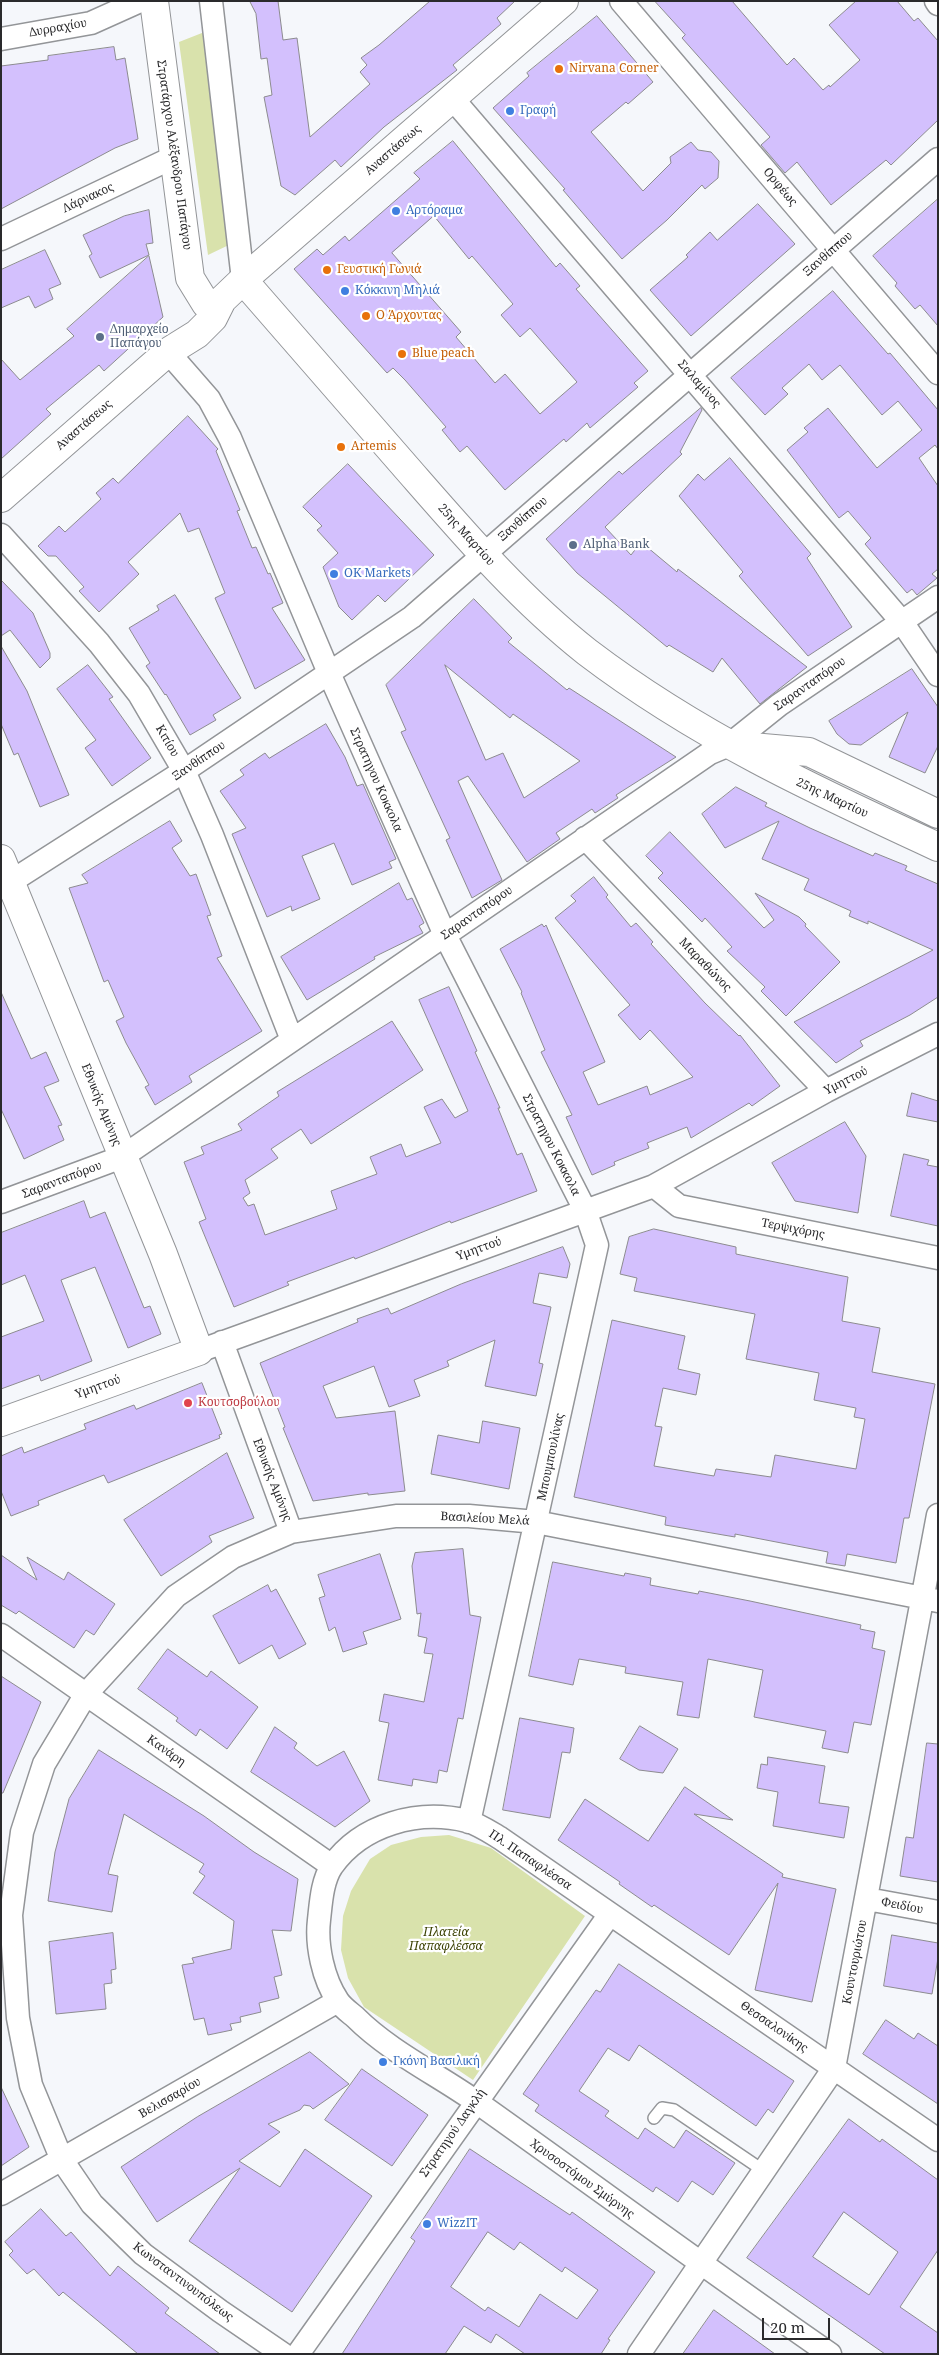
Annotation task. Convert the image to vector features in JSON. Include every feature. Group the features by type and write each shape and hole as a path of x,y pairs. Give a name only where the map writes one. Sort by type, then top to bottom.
{"street":[{"name":"Δυρραχίου","path":"1,38 91,23 140,1"},
{"name":"Στρατάρχου Αλέξανδρου Παπάγου","path":"154,1 190,278 214,302"},
{"path":"211,1 243,280"},
{"name":"Αναστάσεως","path":"1,498 168,352 182,326 243,280 564,1"},
{"name":"Ορφέως","path":"621,1 938,374"},
{"name":"Σαλαμίνος","path":"452,98 902,622 938,675"},
{"name":"Λάρνακος","path":"1,239 174,157"},
{"name":"Ξανθίππου","path":"4,877 184,771 412,617 482,554 938,159"},
{"name":"25ης Μαρτίου","path":"243,280 482,554 531,604 587,652 658,702 729,745 796,781 938,847"},
{"name":"Στρατηγου Κοκκολα","path":"168,352 209,399 230,438 329,673 445,935 585,1210"},
{"name":"Κιτίου","path":"1,536 99,643 139,694 184,771 212,836 292,1040"},
{"name":"Σαρανταπόρου","path":"1,1202 122,1157 710,753 729,745 778,705 938,597"},
{"name":"25ης Μαρτίου","path":"729,745 809,752 938,814"},
{"name":"Μαραθώνος","path":"585,838 826,1091"},
{"name":"Εθνικής Αμύνης","path":"4,877 164,1254 211,1347 291,1532"},
{"name":"Υμηττού","path":"1,1422 654,1186 826,1091 938,1034"},
{"name":"Τερψιχόρης","path":"654,1186 679,1206 938,1258"},
{"name":"Μπουμπουλίνας","path":"469,1822 597,1245 585,1210"},
{"name":"Κουντουριώτου","path":"639,2354 834,2068 929,1600 938,1515"},
{"name":"Βασιλείου Μελά","path":"86,1694 176,1596 233,1557 291,1532 396,1516 469,1516 536,1522 929,1600"},
{"name":"Κανάρη","path":"1,1635 332,1866"},
{"name":"Κωνσταντινουπόλεως","path":"86,1694 44,1764 22,1832 6,1913 18,2018 29,2075 62,2160 92,2204 143,2254 220,2311 283,2354"},
{"name":"Πλ. Παπαφλέσσα","path":"338,2001 324,1968 318,1933 322,1894 332,1866 358,1840 384,1824 407,1819 444,1817 469,1822 500,1838 610,1914"},
{"name":"Φειδίου","path":"867,1899 938,1912"},
{"name":"Θεσσαλονίκης","path":"610,1914 938,2140"},
{"name":"Στρατηγού Δαγκλή","path":"298,2354 610,1914"},
{"name":"Χρυσοστόμου Σμύρνης","path":"338,2001 369,2032 476,2102 701,2265 830,2354"},
{"name":"Βελισσαρίου","path":"1,2194 338,2001"}],"lane":[{"path":"654,2118 662,2108 674,2110 764,2171"}],"green space":[{"path":"207,31 235,242 208,255 179,42"},
{"name":"Πλατεία Παπαφλέσσα","path":"449,1835 491,1848 585,1916 473,2080 364,2007 348,1978 341,1950 343,1916 351,1891 370,1859 391,1845 421,1837"}],"building":[{"path":"250,1 278,1 283,40 297,38 310,137 370,84 360,72 367,65 361,58 430,1 515,1 497,18 501,24 453,65 457,70 384,127 341,167 335,160 295,195 281,186 264,97 272,95 267,58 261,59 256,14"},
{"path":"655,1 732,1 787,65 794,58 823,90 829,85 830,87 860,60 829,25 856,1 897,1 914,21 918,18 938,41 938,120 891,165 886,160 831,205 797,162 785,173 761,145 770,137 682,38 685,35"},
{"path":"597,16 653,82 591,132 643,191 671,163 670,157 691,142 698,150 711,152 719,161 718,178 705,189 702,185 667,220 622,259 563,190 565,189 493,108 529,76 527,73"},
{"path":"114,47 116,60 125,58 138,139 115,148 1,209 1,66 48,60 48,56"},
{"path":"453,141 556,267 560,263 580,286 576,289 648,371 634,383 638,387 590,428 587,423 566,442 564,439 505,490 467,446 460,452 442,430 446,427 405,380 393,368 387,373 294,269 317,249 323,255 345,236 349,241 420,179 414,173","holes":["434,216 469,259 472,256 513,304 501,315 520,337 530,328 577,382 540,414 505,374 495,383 456,337 461,332 392,253"]},
{"path":"938,199 938,326 920,305 915,309 895,286 897,283 873,256"},
{"path":"758,204 795,244 691,336 650,290 688,257 686,255 710,232 717,240"},
{"path":"149,210 153,243 146,244 149,255 100,278 89,256 92,254 83,235 124,216"},
{"path":"45,250 61,284 49,289 53,299 35,308 29,296 1,308 1,270"},
{"path":"149,256 163,317 104,371 99,365 46,409 51,414 1,459 1,359 20,380 74,336 67,329"},
{"path":"833,291 888,354 890,353 938,410 938,449 935,445 919,458 938,486 938,569 932,574 937,578 917,595 912,589 907,593 865,544 871,538 848,511 839,518 787,450 808,432 804,428 828,408 877,468 922,430 898,401 882,415 840,365 822,380 809,364 782,388 788,394 765,415 731,378"},
{"path":"701,408 702,410 680,452 682,454 605,527 631,555 641,542 677,572 678,569 807,667 760,704 722,658 713,672 669,645 667,647 577,573 546,539 619,471 622,474"},
{"path":"188,416 218,449 216,451 240,510 237,511 252,548 256,547 283,603 272,608 305,660 255,689 215,598 225,593 199,528 188,532 180,513 128,562 139,574 99,612 79,591 84,587 56,556 48,556 38,546 59,526 65,532 101,499 96,493 113,478 118,483"},
{"path":"730,458 811,554 807,558 852,627 808,656 739,576 743,572 679,496 698,474 704,480"},
{"path":"348,464 434,555 385,602 378,595 352,620 339,607 323,567 338,553 317,530 322,526 303,507"},
{"path":"1,580 33,613 50,653 50,658 40,668 10,630 1,636"},
{"path":"175,595 241,698 213,715 216,720 190,735 166,694 146,666 150,663 129,628 159,610 157,606"},
{"path":"474,599 512,638 508,642 567,690 569,688 676,757 616,795 618,798 595,813 592,809 556,833 560,839 527,862 468,776 458,781 502,880 472,898 446,840 450,838 401,732 406,730 386,685","holes":["445,665 510,718 513,714 580,761 524,798 503,753 486,760"]},
{"path":"1,646 27,691 69,795 40,807 18,753 14,755 1,724"},
{"path":"88,665 113,697 109,699 151,758 112,786 85,748 96,740 57,689"},
{"path":"912,669 938,707 938,746 925,773 889,757 908,712 861,745 849,744 837,734 829,721"},
{"path":"326,724 345,757 357,786 363,784 396,859 389,862 392,868 352,885 334,843 302,856 320,899 292,911 291,906 267,917 232,834 246,828 220,791 244,775 240,770 265,753 269,758"},
{"path":"736,787 767,803 765,806 810,828 873,856 875,853 907,866 905,870 938,884 938,997 910,1015 860,1041 863,1046 836,1063 794,1022 933,950 868,921 868,924 849,916 851,911 804,890 809,879 762,859 779,821 725,848 702,814"},
{"path":"170,821 182,841 172,848 190,876 196,874 211,915 207,916 222,956 217,958 262,1031 189,1076 192,1082 155,1105 145,1087 149,1085 116,1021 124,1017 108,980 104,982 69,888 88,883 82,875"},
{"path":"670,832 764,928 774,920 755,893 799,917 806,924 805,926 840,962 786,1016 761,991 765,987 727,951 732,947 705,918 702,922 658,878 663,873 646,856"},
{"path":"594,877 608,895 606,897 631,927 636,923 653,942 651,944 705,1003 740,1035 780,1086 752,1106 749,1103 691,1138 687,1127 647,1143 649,1148 614,1162 615,1165 592,1175 566,1117 572,1115 541,1052 545,1050 522,992 500,949 542,924 544,927 546,925 605,1062 583,1072 598,1105 647,1086 650,1095 693,1077 650,1030 640,1040 618,1015 630,1005 555,918 576,901 571,896"},
{"path":"399,883 407,900 412,898 424,923 419,926 423,933 374,957 375,959 307,1000 281,957"},
{"path":"449,987 477,1051 475,1052 500,1108 498,1108 517,1155 522,1153 537,1191 451,1223 450,1221 355,1259 354,1257 287,1282 289,1285 234,1307 199,1222 206,1219 184,1162 204,1154 201,1147 242,1130 238,1124 279,1096 277,1092 392,1021 423,1070 311,1144 301,1129 271,1149 278,1158 245,1180 250,1193 243,1198 248,1206 254,1204 265,1235 337,1209 331,1191 377,1174 370,1157 401,1144 406,1157 441,1143 424,1107 442,1099 455,1118 468,1111 419,1000"},
{"path":"1,992 31,1059 46,1052 59,1081 44,1087 62,1125 58,1126 64,1140 24,1159 1,1109"},
{"path":"912,1093 938,1101 938,1122 907,1116"},
{"path":"845,1122 866,1156 858,1213 795,1201 772,1163"},
{"path":"904,1154 929,1160 927,1165 938,1167 938,1226 891,1216"},
{"path":"84,1201 90,1218 105,1212 144,1308 150,1306 161,1334 128,1348 95,1267 61,1280 92,1361 41,1381 39,1375 1,1389 1,1337 44,1321 25,1275 1,1285 1,1233"},
{"path":"654,1229 736,1247 736,1254 848,1277 842,1321 880,1328 872,1372 935,1384 909,1518 904,1518 896,1563 847,1554 845,1566 826,1563 828,1552 735,1534 735,1537 665,1525 666,1517 574,1497 612,1320 685,1336 678,1369 700,1374 696,1395 663,1388 655,1426 662,1427 654,1466 714,1476 716,1469 771,1477 775,1455 856,1469 865,1419 854,1417 856,1408 814,1400 819,1373 746,1359 755,1314 634,1291 637,1278 620,1274 629,1237"},
{"path":"563,1247 570,1264 567,1278 539,1273 533,1303 551,1307 539,1363 543,1364 536,1396 485,1386 495,1340 447,1361 449,1366 414,1380 420,1396 389,1407 374,1366 323,1386 336,1418 395,1411 405,1491 368,1495 368,1493 313,1501 283,1428 285,1427 260,1363 358,1322 357,1319 388,1308 391,1314 461,1284"},
{"path":"202,1383 222,1434 219,1435 220,1438 108,1483 104,1475 38,1501 39,1505 11,1516 1,1491 1,1456 22,1447 24,1453 86,1429 84,1424 134,1405 136,1409"},
{"path":"483,1421 520,1428 509,1489 431,1474 438,1435 479,1443"},
{"path":"227,1453 254,1518 209,1536 212,1542 161,1576 124,1520"},
{"path":"463,1549 470,1615 481,1617 463,1719 458,1718 447,1772 439,1770 437,1783 413,1779 412,1786 378,1780 389,1723 379,1721 384,1694 424,1702 433,1654 424,1653 427,1638 418,1636 421,1613 417,1614 412,1566 415,1553"},
{"path":"380,1554 401,1619 363,1632 367,1644 343,1652 335,1627 329,1631 319,1598 325,1596 318,1575"},
{"path":"1,1555 37,1580 27,1557 64,1580 68,1572 115,1604 94,1635 86,1630 74,1648 19,1611 16,1614 1,1605"},
{"path":"553,1562 624,1576 625,1573 651,1578 650,1585 698,1594 699,1591 750,1601 861,1625 860,1629 875,1632 872,1648 885,1651 871,1725 854,1722 848,1753 822,1748 826,1731 754,1717 763,1670 708,1659 699,1718 677,1715 683,1682 625,1673 626,1667 579,1659 573,1685 529,1676"},
{"path":"268,1585 271,1592 276,1589 306,1644 279,1659 272,1645 239,1664 213,1616"},
{"path":"168,1649 207,1677 211,1671 258,1707 227,1749 200,1729 196,1736 176,1721 178,1718 138,1689"},
{"path":"1,1676 41,1702 3,1793 1,1793"},
{"path":"520,1718 574,1728 570,1753 562,1752 550,1818 503,1810"},
{"path":"640,1726 678,1749 663,1773 639,1770 620,1759"},
{"path":"275,1727 297,1743 294,1748 317,1766 344,1751 370,1801 335,1827 251,1772"},
{"path":"927,1743 938,1744 938,1882 900,1876 906,1837 913,1838"},
{"path":"99,1750 204,1816 254,1852 298,1879 291,1931 272,1930 282,1975 274,1977 279,1998 259,2003 261,2012 240,2017 241,2022 230,2024 232,2030 208,2035 204,2018 194,2020 182,1965 194,1963 192,1958 231,1949 234,1921 193,1893 205,1876 199,1872 204,1864 124,1814 108,1874 118,1876 112,1912 48,1901 55,1852 69,1799"},
{"path":"768,1757 825,1766 819,1803 849,1807 844,1838 773,1826 778,1792 757,1788 761,1764 767,1765"},
{"path":"685,1787 733,1820 694,1814 783,1874 782,1877 836,1889 812,2002 755,1990 778,1883 729,1955 654,1905 652,1907 619,1884 620,1882 558,1840 585,1799 648,1841"},
{"path":"113,1933 116,1969 111,1970 112,1983 104,1984 106,2009 56,2014 49,1942"},
{"path":"892,1935 938,1943 938,1958 932,1994 884,1986"},
{"path":"619,1964 794,2081 773,2113 768,2109 756,2126 639,2045 629,2061 608,2048 579,2091 609,2111 605,2116 638,2139 645,2128 674,2148 686,2130 735,2163 713,2195 692,2181 678,2202 656,2187 653,2192 535,2111 539,2105 523,2094 596,1990 600,1992"},
{"path":"886,2020 914,2039 918,2033 938,2046 938,2104 863,2054"},
{"path":"310,2052 349,2084 313,2109 310,2106 304,2105 300,2110 268,2124 280,2132 239,2161 280,2187 305,2149 372,2196 292,2312 189,2241 240,2168 157,2222 121,2167 197,2117"},
{"path":"362,2069 428,2115 392,2166 325,2120"},
{"path":"1,2087 29,2147 1,2166"},
{"path":"849,2119 880,2142 882,2139 938,2180 938,2250 900,2307 938,2333 938,2354 885,2354 747,2258","holes":["844,2212 898,2252 869,2295 813,2257"]},
{"path":"470,2149 570,2215 572,2212 655,2272 608,2339 610,2340 601,2354 525,2354 496,2334 491,2343 464,2326 445,2354 342,2354 415,2241 411,2238","holes":["488,2232 514,2250 520,2242 562,2272 565,2267 598,2290 577,2319 540,2294 519,2327 488,2307 485,2311 451,2287"]},
{"path":"41,2209 66,2236 71,2232 110,2276 118,2266 169,2308 165,2313 220,2354 138,2354 63,2292 59,2296 34,2269 27,2274 9,2255 13,2251 5,2242"},
{"path":"714,2310 775,2354 683,2354"}],"place":[{"name":"Nirvana Corner","path":"559,69"},
{"name":"Γραφή","path":"510,111"},
{"name":"Αρτόραμα","path":"396,211"},
{"name":"Γευστική Γωνιά","path":"327,270"},
{"name":"Κόκκινη Μηλιά","path":"345,291"},
{"name":"Ο Άρχοντας","path":"366,316"},
{"name":"Δημαρχείο Παπάγου","path":"100,337"},
{"name":"Blue peach","path":"402,354"},
{"name":"Artemis","path":"341,447"},
{"name":"Alpha Bank","path":"573,545"},
{"name":"OK Markets","path":"334,574"},
{"name":"Κουτσοβούλου","path":"188,1403"},
{"name":"Γκόνη Βασιλική","path":"383,2062"},
{"name":"WizzIT","path":"427,2224"}]}
